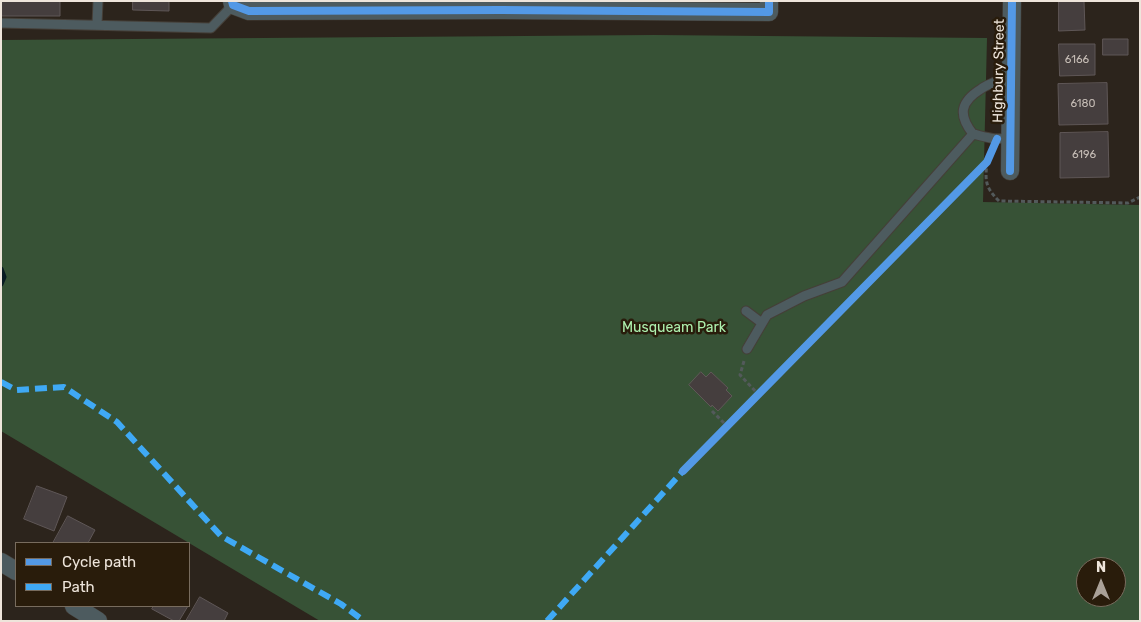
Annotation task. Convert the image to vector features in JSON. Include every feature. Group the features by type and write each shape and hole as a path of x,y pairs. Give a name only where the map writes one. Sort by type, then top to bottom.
{"street":[{"name":"Highbury Street","path":"1010,171 1004,137 1010,69 1012,1"},
{"path":"233,3 249,11 501,5 769,7"},
{"path":"76,607 98,621"}],"lane":[{"path":"98,1 98,25"},
{"path":"1,23 211,28 233,3"},
{"path":"1004,137 972,134 964,123 962,111 967,99 981,88 1002,79 1010,69"},
{"path":"747,349 767,316 804,296 842,282 972,134"},
{"path":"746,311 762,322"}],"path":[{"path":"980,169 1004,137"},
{"path":"987,162 986,178 988,191 999,201 1128,203 1140,197"},
{"path":"747,349 740,375 759,394"},
{"path":"753,401 766,388"},
{"path":"712,411 727,426"},
{"path":"721,433 734,420"}],"green space":[{"name":"Musqueam Park","path":"654,35 987,38 983,202 1140,205 1140,621 320,621 1,431 1,40"}],"building":[{"path":"2,1 60,1 60,16 2,16"},
{"path":"133,1 169,1 169,11 133,10"},
{"path":"1059,1 1084,1 1085,30 1059,31"},
{"path":"1103,39 1128,39 1128,55 1103,55"},
{"path":"1059,44 1095,44 1095,75 1060,76"},
{"path":"1107,83 1108,124 1059,125 1058,84"},
{"path":"1108,132 1109,177 1060,178 1060,133"},
{"path":"701,372 706,377 711,372 728,388 726,390 732,396 718,411 712,405 711,407 689,385"},
{"path":"37,486 67,497 54,531 24,519"},
{"path":"68,516 95,530 89,542 54,542"},
{"path":"200,597 228,613 224,621 186,621"},
{"path":"153,607 187,607 179,621 174,621 152,609"}],"waterway":[{"path":"1,269 4,277 1,284"}],"marked path":[{"path":"1,382 16,390 64,387 117,422 221,536 341,604 364,621"},
{"path":"547,621 683,471"}],"cycle path":[{"path":"232,1 233,5 249,11 769,12 769,1"},
{"path":"1010,171 1012,1"},
{"path":"683,471 987,162 997,139"}]}
